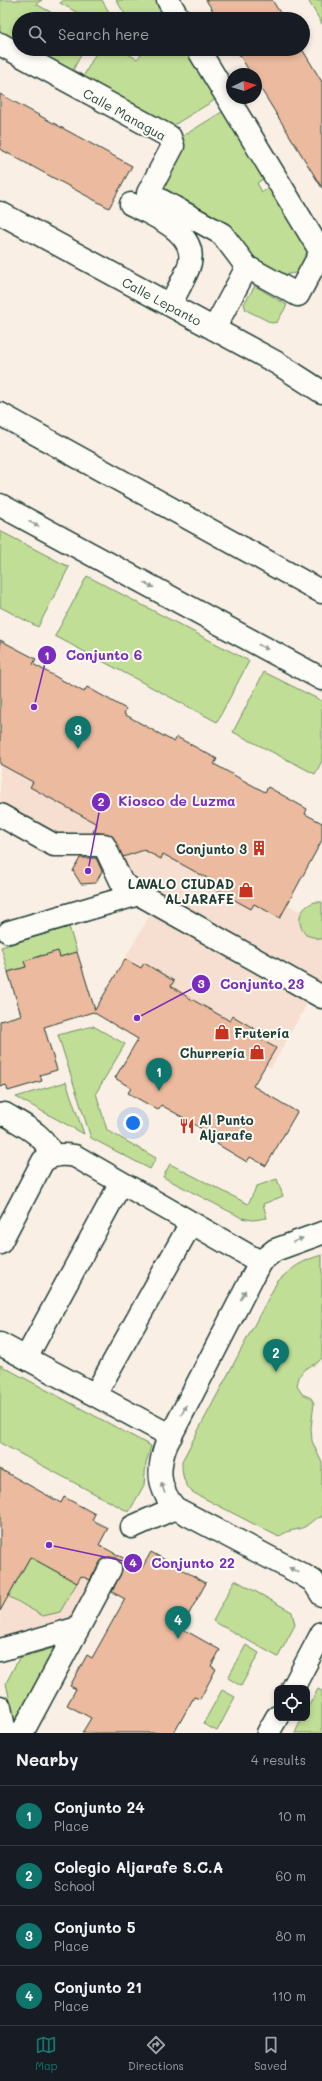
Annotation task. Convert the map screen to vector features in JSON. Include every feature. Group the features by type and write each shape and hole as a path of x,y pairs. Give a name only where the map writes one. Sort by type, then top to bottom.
{"street":[{"path":"168,0 175,12"},
{"name":"Calle Managua","path":"0,44 12,51"},
{"name":"Calle Managua","path":"22,56 170,137 173,146 148,193 222,234 247,267 298,295 321,252 202,56"},
{"path":"132,204 182,233 187,244 190,253 189,268 170,305"},
{"name":"Calle Lepanto","path":"0,213 278,363 322,392"},
{"path":"214,329 247,267"},
{"path":"0,414 322,592"},
{"path":"0,505 322,679"},
{"path":"0,815 54,845 104,845 122,883 322,997"},
{"path":"9,932 139,894"},
{"path":"0,1115 5,1114 40,1136 48,1144 52,1155"},
{"path":"0,1243 43,1161 52,1155 63,1154 75,1156 260,1262"},
{"path":"26,1358 121,1183"},
{"path":"95,1395 191,1223"},
{"path":"322,1233 275,1250 260,1262 171,1436 162,1455 159,1470 162,1487 168,1500 175,1508 303,1575 313,1581 322,1596"},
{"path":"0,1344 171,1436"},
{"path":"132,1527 175,1508"},
{"path":"22,1733 110,1569"},
{"path":"0,1650 78,1628"},
{"path":"295,1685 322,1633"},
{"path":"0,1707 5,1733"},
{"path":"268,1733 275,1721"}],"shaded area":[{"path":"0,744 317,921 322,919 322,997 313,993 271,1068 112,981 156,904 139,894 104,845 54,845 0,815"},
{"path":"0,1509 110,1569 78,1628 17,1645 0,1636"}],"green space":[{"path":"0,0 42,0 36,4 50,12 12,12 12,43 0,37"},
{"path":"64,0 102,0 109,12 76,12 60,3"},
{"path":"116,0 158,0 166,12 124,12"},
{"path":"308,0 322,0 322,24"},
{"path":"34,56 80,56 70,76"},
{"path":"94,56 132,56 137,59 140,56 192,56 218,98 169,128 82,79"},
{"path":"225,110 266,177 257,183 262,192 273,186 310,253 301,272 283,275 251,259 220,218 218,224 155,191 180,138"},
{"path":"255,286 287,305 277,322 272,323 246,310 244,304"},
{"path":"0,531 69,567 38,627 0,607"},
{"path":"87,576 249,661 217,722 55,636"},
{"path":"264,672 322,701 322,761 315,774 233,732"},
{"path":"315,902 322,902 322,939 306,935 300,920 300,916 305,907"},
{"path":"69,927 77,952 60,957 40,955 26,967 8,972 1,947"},
{"path":"93,1026 125,1044 96,1093 107,1130 156,1158 150,1169 91,1138 58,1035"},
{"path":"66,1082 84,1134 16,1097"},
{"path":"170,1164 248,1204 257,1186 277,1179 283,1196 263,1204 267,1218 253,1220 242,1218 163,1177"},
{"path":"322,1255 322,1358 301,1373 297,1386 302,1394 311,1398 314,1403 311,1428 312,1441 322,1463 322,1517 315,1519 302,1528 286,1532 279,1537 192,1492 184,1478 182,1461 277,1282 298,1265 309,1259"},
{"path":"0,1365 151,1446 146,1463 144,1485 129,1512 0,1443"},
{"path":"30,1557 77,1583 60,1612 43,1616 8,1596"},
{"path":"235,1580 292,1612 295,1625 278,1657 213,1621"},
{"path":"246,1645 259,1653 241,1686 228,1678"},
{"path":"57,1647 15,1725 6,1683 19,1658"},
{"path":"318,1689 322,1691 322,1733 295,1733 301,1721 310,1721 310,1704"},
{"path":"222,1690 235,1697 217,1731 203,1724"}],"building":[{"path":"206,0 272,0 280,12 214,12"},
{"path":"240,56 306,56 322,82 322,188 262,91 262,68 247,68"},
{"path":"0,94 132,166 109,208 0,149"},
{"path":"0,640 36,659 33,664 58,678 84,692 87,687 126,709 124,714 174,742 177,737 217,759 214,764 239,778 265,792 268,787 307,809 305,814 322,823 322,840 280,918 254,904 251,909 211,887 214,882 163,854 161,859 144,850 123,857 111,835 93,832 97,824 30,787 33,782 0,764"},
{"path":"80,858 96,858 102,871 96,883 81,884 73,871"},
{"path":"58,951 60,957 77,952 95,1010 125,959 141,968 144,963 174,981 171,986 186,996 230,1021 233,1016 263,1034 260,1039 276,1048 253,1086 297,1112 266,1166 250,1157 247,1162 217,1144 220,1140 184,1118 161,1105 158,1110 128,1093 131,1088 115,1078 138,1039 93,1012 44,1027 57,1070 40,1075 42,1081 8,1091 6,1085 0,1087 0,1021 21,1015 8,972 26,967 24,961"},
{"path":"0,1469 61,1503 64,1497 95,1514 92,1520 108,1528 99,1545 142,1568 151,1552 206,1583 181,1628 220,1650 211,1666 216,1669 200,1699 194,1697 174,1733 82,1733 91,1718 67,1705 76,1689 70,1686 87,1655 92,1658 125,1599 112,1592 122,1569 121,1563 116,1558 109,1557 103,1559 90,1580 81,1576 77,1583 30,1557 0,1611"}],"place":[{"name":"Conjunto 6","path":"34,707"},
{"name":"Conjunto 5","path":"78,749"},
{"name":"Conjunto 3","path":"259,848"},
{"name":"Kiosco de Luzma","path":"88,871"},
{"name":"LAVALO CIUDAD ALJARAFE","path":"246,890"},
{"name":"Conjunto 23","path":"137,1018"},
{"name":"Frutería","path":"222,1032"},
{"name":"Churrería","path":"257,1052"},
{"name":"Conjunto 24","path":"159,1091"},
{"name":"Al Punto Aljarafe","path":"187,1126"},
{"name":"Colegio Aljarafe S.C.A","path":"276,1372"},
{"name":"Conjunto 22","path":"49,1545"},
{"name":"Conjunto 21","path":"178,1639"}]}
